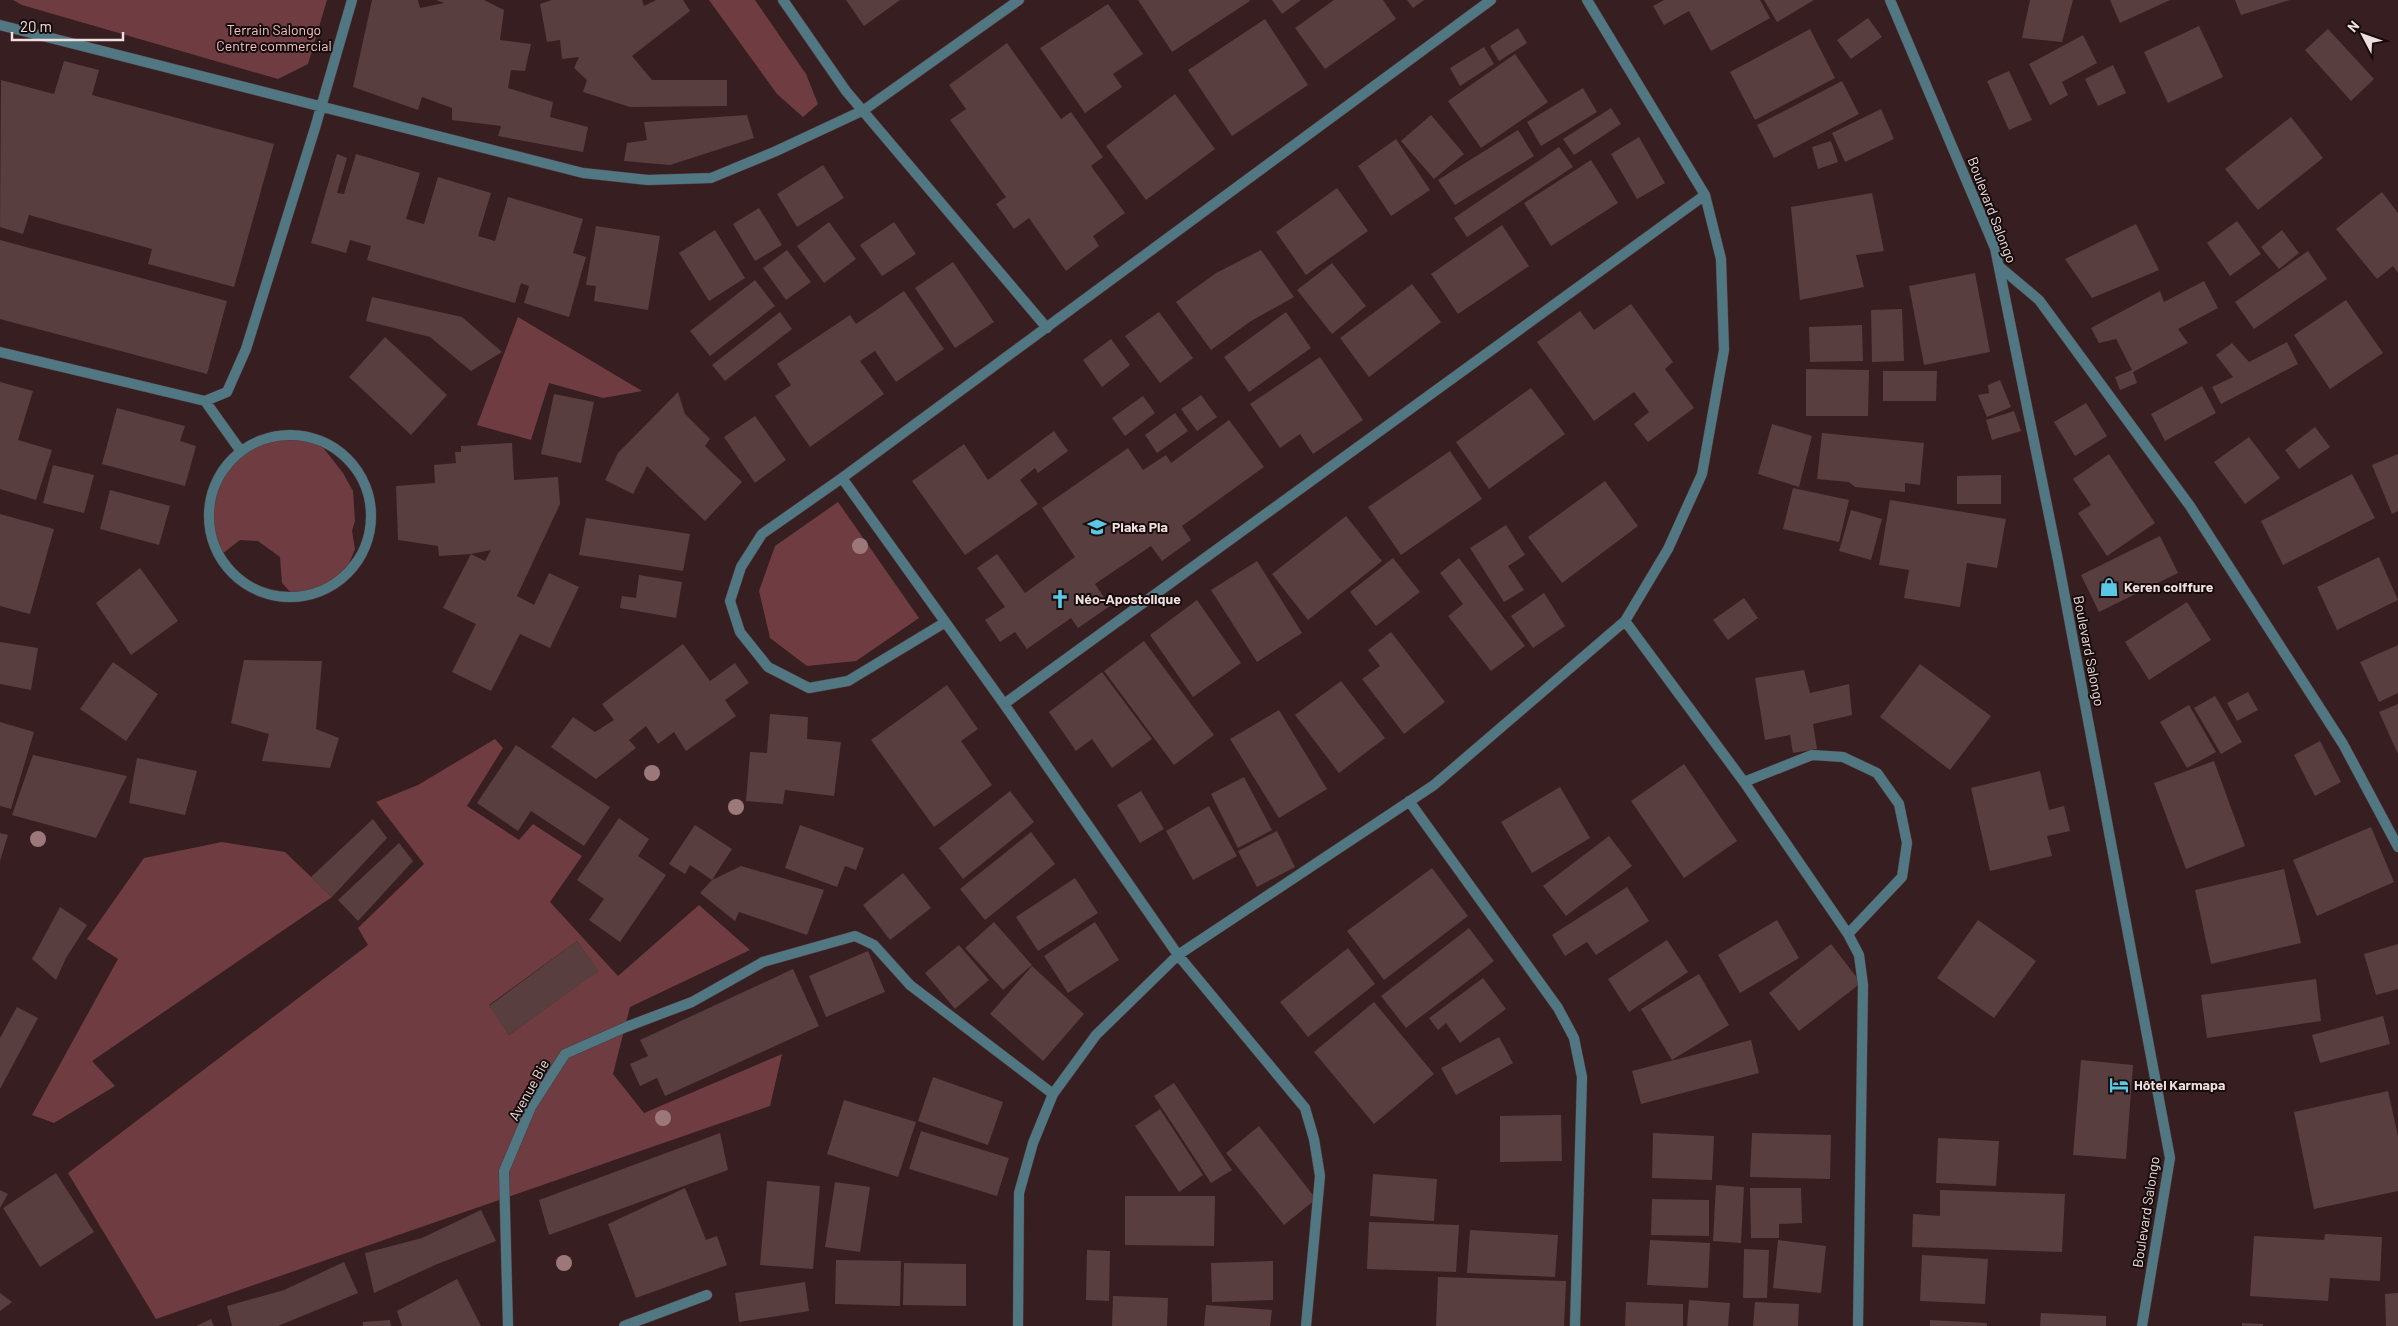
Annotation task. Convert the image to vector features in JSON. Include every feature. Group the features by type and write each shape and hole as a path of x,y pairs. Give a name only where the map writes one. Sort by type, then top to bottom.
{"street":[{"path":"0,352 205,401 227,392 246,349 352,0"},
{"path":"783,0 846,91 1048,328"},
{"path":"0,25 583,173 648,180 711,178 774,152 864,110 1019,0"},
{"path":"944,622 848,681 809,688 768,667 740,632 730,601 741,567 762,534 1048,328 1492,0"},
{"path":"1018,1326 1019,1193 1033,1143 1053,1094 1096,1035 1178,955 1434,784 1626,620 1668,548 1702,474 1724,350 1721,259 1704,195 1587,0"},
{"name":"Boulevard Salongo","path":"1890,0 1984,220 2001,268 2058,560 2170,1158 2142,1326"},
{"path":"1004,704 1704,195"},
{"path":"2001,268 2039,300 2190,506 2343,744 2398,847"},
{"path":"205,401 240,450"},
{"path":"272,436 306,436 337,449 361,474 371,506 368,541 351,571 323,592 290,599 257,592 228,572 212,543 208,509 218,476 240,450 272,436"},
{"path":"842,478 1004,704 1178,955 1305,1108 1314,1139 1320,1176 1306,1326"},
{"path":"1626,620 1744,782 1848,934 1859,955 1863,985 1858,1326"},
{"path":"1744,782 1812,755 1843,757 1877,773 1899,804 1907,843 1902,877 1848,934"},
{"path":"1409,801 1558,1008 1574,1038 1582,1077 1575,1326"},
{"name":"Avenue Bie","path":"508,1326 504,1172 531,1107 565,1054 626,1026 692,1002 763,962 855,936 874,945 910,985 1053,1094"},
{"path":"624,1326 707,1295"}],"green space":[{"name":"Terrain Salongo Centre commercial","path":"13,0 327,0 308,64 278,79 22,5"},
{"path":"709,0 755,0 806,74 818,104 803,117 777,94"},
{"path":"518,317 642,391 603,398 549,383 531,440 477,425"},
{"path":"271,436 302,436 318,441 343,473 353,491 355,521 352,531 355,549 346,571 323,592 295,597 282,583 280,557 258,541 240,540 222,554 212,543 208,509 218,476 240,450"},
{"path":"838,502 919,618 856,661 807,666 770,638 759,591 775,546"},
{"path":"495,739 503,748 467,806 519,840 533,824 582,856 550,902 618,976 699,905 750,950 630,1007 613,1074 644,1113 782,1054 770,1106 156,1319 68,1173 368,945 358,928 424,864 376,802 418,785","holes":["577,941 598,971 509,1035 489,1005"]},
{"path":"222,842 285,852 332,897 92,1061 115,1086 54,1123 32,1115 118,959 87,939 144,858"}],"building":[{"path":"372,0 418,0 420,8 444,3 436,0 484,0 504,10 500,40 531,44 525,71 511,70 508,88 553,102 550,117 588,127 583,152 498,136 501,126 452,120 452,108 422,97 418,110 353,87"},
{"path":"552,0 642,0 644,6 656,0 683,0 690,11 632,56 652,80 727,80 727,106 630,107 583,92 587,80 574,68 579,57 562,59 560,40 547,42 540,4"},
{"path":"846,0 900,0 864,26"},
{"path":"1138,0 1249,0 1250,1 1172,52"},
{"path":"1272,0 1301,0 1282,14"},
{"path":"1334,0 1383,0 1396,19 1325,69 1295,28"},
{"path":"1407,0 1424,0 1413,8"},
{"path":"1664,0 1760,0 1770,18 1711,51 1689,11 1664,25 1653,6"},
{"path":"1764,0 1814,0 1777,22"},
{"path":"2030,0 2073,0 2062,42 2022,38"},
{"path":"2110,0 2170,0 2120,23"},
{"path":"2235,0 2290,0 2241,15"},
{"path":"1108,4 1143,54 1113,74 1122,87 1085,113 1040,48"},
{"path":"1868,18 1882,37 1851,59 1837,40"},
{"path":"1265,19 1308,85 1232,136 1188,70"},
{"path":"2199,26 2223,77 2168,103 2144,52"},
{"path":"1518,28 1527,43 1499,61 1490,46"},
{"path":"1810,29 1835,78 1755,120 1730,72"},
{"path":"2328,29 2374,79 2351,101 2305,50"},
{"path":"2083,35 2097,63 2062,82 2068,95 2050,105 2029,64"},
{"path":"1007,43 1061,119 1071,112 1103,157 1091,166 1125,213 1093,236 1099,246 1066,271 1029,218 1014,229 996,204 1006,197 950,120 966,109 949,85"},
{"path":"1484,47 1494,64 1460,86 1450,68"},
{"path":"1515,54 1548,102 1481,148 1448,101"},
{"path":"64,61 99,70 92,95 274,144 234,287 148,264 152,249 29,215 23,234 0,227 1,80 54,94"},
{"path":"2113,65 2126,93 2098,106 2085,79"},
{"path":"2009,71 2032,120 2009,130 1987,81"},
{"path":"1842,81 1859,114 1774,158 1757,125"},
{"path":"1583,88 1597,112 1541,146 1527,122"},
{"path":"1175,94 1215,149 1146,200 1106,146"},
{"path":"1611,108 1621,124 1574,155 1563,139"},
{"path":"1881,109 1894,139 1845,162 1832,133"},
{"path":"747,115 754,138 670,165 624,161 627,143 647,140 644,122"},
{"path":"1431,115 1464,154 1434,179 1401,141"},
{"path":"2291,117 2323,158 2258,210 2225,169"},
{"path":"1518,130 1534,156 1455,205 1438,180"},
{"path":"1639,137 1665,183 1637,199 1611,154"},
{"path":"1396,139 1430,190 1391,216 1358,166"},
{"path":"1831,141 1838,162 1818,169 1812,147"},
{"path":"1559,147 1573,167 1467,237 1454,218"},
{"path":"337,154 347,158 337,193 344,194 356,154 420,173 406,219 424,224 438,177 491,193 478,236 495,241 508,197 583,219 573,253 586,257 569,317 524,303 529,286 521,283 515,303 367,260 371,246 350,240 346,253 311,243"},
{"path":"1591,160 1618,203 1551,246 1524,203"},
{"path":"823,165 844,198 797,227 777,194"},
{"path":"1337,188 1368,231 1306,275 1276,232"},
{"path":"2382,192 2398,213 2398,273 2393,266 2377,279 2336,229"},
{"path":"1872,193 1884,251 1856,255 1864,287 1800,300 1791,207"},
{"path":"759,208 782,245 755,261 733,224"},
{"path":"2237,221 2261,254 2230,276 2207,243"},
{"path":"829,222 856,259 824,283 797,246"},
{"path":"894,222 916,254 882,276 860,245"},
{"path":"2136,224 2159,270 2092,298 2065,259"},
{"path":"1502,225 1529,266 1458,314 1431,274"},
{"path":"596,226 660,236 648,310 594,301 596,286 586,285"},
{"path":"715,230 745,278 709,301 679,253"},
{"path":"2282,230 2299,253 2279,269 2261,247"},
{"path":"0,240 227,301 207,374 0,319"},
{"path":"787,250 811,282 786,300 763,268"},
{"path":"1261,250 1294,297 1251,321 1211,350 1176,302 1216,273"},
{"path":"2308,251 2327,279 2254,329 2235,302"},
{"path":"953,262 994,322 955,348 915,288"},
{"path":"1332,263 1366,306 1332,334 1297,290"},
{"path":"1975,273 1990,352 1924,365 1909,286"},
{"path":"755,280 775,306 710,356 690,331"},
{"path":"2204,281 2218,308 2178,329 2188,343 2133,372 2137,383 2120,390 2115,377 2132,370 2116,339 2099,343 2091,328 2160,291 2164,302"},
{"path":"1412,284 1441,322 1369,377 1340,338"},
{"path":"904,291 944,349 896,382 875,351 860,361 884,394 810,447 775,396 791,385 777,364 850,315 856,324"},
{"path":"372,297 462,317 502,352 471,371 430,337 366,321"},
{"path":"2346,300 2383,353 2330,389 2294,335"},
{"path":"1631,304 1673,362 1665,369 1694,408 1648,442 1634,424 1649,412 1634,392 1594,421 1537,342 1580,311 1594,330"},
{"path":"1902,309 1904,361 1872,362 1871,310"},
{"path":"780,312 792,329 725,381 712,365"},
{"path":"1159,312 1193,358 1160,383 1125,336"},
{"path":"1286,312 1311,348 1249,392 1224,357"},
{"path":"1862,325 1863,361 1810,362 1809,327"},
{"path":"385,337 447,395 411,435 349,377"},
{"path":"1111,339 1130,365 1102,387 1083,360"},
{"path":"2287,342 2298,364 2221,404 2212,387 2233,377 2216,355 2232,343 2249,362"},
{"path":"1320,357 1363,420 1313,454 1300,434 1280,448 1250,404"},
{"path":"1806,369 1869,370 1868,416 1806,416"},
{"path":"1883,371 1937,371 1936,401 1883,401"},
{"path":"2000,380 2011,407 1987,417 1978,395 1989,393 1988,385"},
{"path":"0,382 33,391 18,440 52,450 36,500 0,489"},
{"path":"2202,386 2216,413 2165,441 2151,414"},
{"path":"1531,388 1565,434 1489,489 1456,442"},
{"path":"678,392 685,414 710,439 705,446 742,482 705,521 647,466 633,494 605,480 618,453"},
{"path":"554,394 594,402 581,463 541,454"},
{"path":"1201,395 1217,417 1197,431 1181,409"},
{"path":"1143,396 1155,413 1125,436 1112,418"},
{"path":"2086,403 2107,436 2075,456 2054,422"},
{"path":"117,408 185,426 180,441 196,446 185,486 102,464"},
{"path":"2014,411 2021,431 1992,440 1986,420"},
{"path":"1175,413 1188,431 1157,453 1145,435"},
{"path":"755,416 786,460 755,483 724,437"},
{"path":"1229,420 1264,467 1182,526 1191,540 1162,561 1151,546 1095,584 1110,606 1078,628 1071,618 1027,649 1015,632 1000,642 985,620 1005,607 977,568 997,554 1025,593 1075,557 1042,508 1128,448 1143,470 1166,455 1171,463"},
{"path":"1772,424 1812,436 1799,487 1758,474"},
{"path":"2315,427 2330,447 2299,469 2285,450"},
{"path":"1054,431 1068,451 1038,473 1035,468 1020,480 1038,504 965,555 912,481 964,444 988,480"},
{"path":"1822,433 1924,443 1920,485 1905,483 1905,492 1855,487 1849,482 1817,479"},
{"path":"2249,437 2280,478 2245,504 2214,462"},
{"path":"512,443 514,480 558,477 560,504 517,596 534,605 549,573 579,587 550,648 520,634 491,691 452,672 476,624 443,608 471,554 439,556 438,546 398,540 396,486 435,483 434,465 456,463 455,452 461,452 461,446","holes":["491,550 485,561 471,554"]},
{"path":"1450,451 1482,499 1401,555 1368,507"},
{"path":"2109,454 2155,523 2107,556 2078,513 2091,505 2073,479"},
{"path":"2398,454 2398,511 2392,514 2372,465"},
{"path":"53,465 94,475 84,513 43,503"},
{"path":"2352,474 2375,518 2283,565 2261,521"},
{"path":"2001,475 2001,504 1957,504 1957,476"},
{"path":"1605,481 1638,526 1562,583 1528,537"},
{"path":"1793,488 1849,500 1839,542 1783,529"},
{"path":"110,490 170,506 159,545 100,529"},
{"path":"1890,500 2006,519 1997,568 1967,563 1960,607 1904,598 1909,570 1879,565"},
{"path":"1851,510 1882,519 1871,560 1839,551"},
{"path":"0,514 54,529 30,614 0,606"},
{"path":"1346,516 1382,561 1308,620 1272,574"},
{"path":"586,518 690,534 683,571 579,555"},
{"path":"1506,525 1525,555 1508,566 1524,590 1504,602 1470,548"},
{"path":"2160,536 2178,573 2099,612 2081,575"},
{"path":"2379,557 2398,600 2337,630 2317,587"},
{"path":"1393,558 1420,592 1376,626 1350,592"},
{"path":"1459,558 1525,646 1491,671 1448,616 1463,604 1440,573"},
{"path":"1257,561 1302,633 1257,662 1211,590"},
{"path":"140,568 178,621 131,655 96,603"},
{"path":"639,575 682,582 676,618 620,608 622,596 636,598"},
{"path":"1544,593 1565,626 1533,648 1511,616"},
{"path":"1744,598 1758,618 1728,640 1713,620"},
{"path":"1197,600 1241,663 1193,697 1150,635"},
{"path":"2187,602 2211,640 2149,680 2125,642"},
{"path":"1391,632 1445,702 1404,734 1362,679 1380,666 1368,650"},
{"path":"1144,641 1214,735 1174,765 1104,671"},
{"path":"0,642 38,648 31,690 0,684"},
{"path":"683,644 710,681 735,663 749,683 725,700 736,716 686,751 674,732 658,744 646,726 629,740 636,748 596,779 551,747 573,717 595,732 614,720 602,704"},
{"path":"2398,645 2398,693 2379,702 2360,662"},
{"path":"244,660 322,661 316,729 339,738 330,768 262,761 269,734 231,723"},
{"path":"113,662 158,694 126,741 80,709"},
{"path":"1920,664 1991,716 1950,770 1880,717"},
{"path":"1804,670 1810,693 1849,684 1852,715 1813,724 1817,749 1793,753 1790,735 1765,740 1755,678"},
{"path":"1102,672 1152,739 1112,768 1092,739 1076,751 1049,712"},
{"path":"1341,681 1385,738 1339,773 1295,715"},
{"path":"947,685 978,729 961,741 992,785 934,827 871,740"},
{"path":"2248,692 2258,710 2237,721 2227,703"},
{"path":"2215,696 2242,742 2221,754 2194,708"},
{"path":"2398,704 2398,754 2379,712"},
{"path":"2189,705 2216,752 2187,768 2160,722"},
{"path":"1279,710 1327,789 1279,818 1230,739"},
{"path":"770,714 808,717 807,739 841,742 834,796 785,790 783,804 746,801 750,752 767,753"},
{"path":"0,722 34,732 11,809 0,806"},
{"path":"2320,741 2341,782 2315,796 2294,755"},
{"path":"516,745 610,807 584,846 531,811 518,831 477,803"},
{"path":"33,755 127,776 96,838 12,815"},
{"path":"137,758 197,771 185,815 129,803"},
{"path":"2214,761 2245,846 2186,869 2154,783"},
{"path":"1684,764 1737,841 1684,878 1631,801"},
{"path":"2040,771 2049,810 2064,806 2070,831 2047,836 2052,856 1990,871 1971,788"},
{"path":"1244,777 1272,830 1238,848 1211,794"},
{"path":"1560,787 1590,838 1532,873 1501,822"},
{"path":"1010,791 1034,822 963,879 939,848"},
{"path":"1141,791 1164,829 1140,843 1117,805"},
{"path":"1209,806 1237,856 1193,880 1166,831"},
{"path":"619,818 649,839 638,856 666,875 620,942 589,920 604,899 577,880"},
{"path":"373,819 387,838 332,897 311,877"},
{"path":"695,825 732,849 712,880 690,865 685,874 669,864"},
{"path":"800,825 864,848 856,870 845,866 837,887 785,868"},
{"path":"2371,827 2394,882 2317,916 2293,860"},
{"path":"1277,831 1295,867 1257,887 1238,851"},
{"path":"1031,832 1055,864 985,920 960,889"},
{"path":"0,833 8,835 0,861"},
{"path":"1609,836 1632,866 1566,916 1543,886"},
{"path":"399,843 413,861 358,921 338,900"},
{"path":"741,866 824,890 807,935 739,912 735,921 700,893 712,880"},
{"path":"1432,868 1468,916 1384,980 1347,931"},
{"path":"2284,869 2301,943 2211,964 2195,890"},
{"path":"903,873 931,908 890,940 863,905"},
{"path":"1075,878 1098,913 1038,951 1016,917"},
{"path":"1627,887 1649,921 1596,955 1587,942 1565,956 1552,935"},
{"path":"60,907 87,925 66,958 56,980 32,959"},
{"path":"1777,920 1799,958 1740,993 1718,955"},
{"path":"1978,920 2036,961 1994,1018 1937,978"},
{"path":"994,922 1032,965 1003,990 965,948"},
{"path":"1095,922 1119,960 1068,993 1044,956"},
{"path":"1469,928 1494,961 1406,1028 1381,996"},
{"path":"1667,940 1688,972 1629,1012 1608,979"},
{"path":"577,941 599,971 509,1035 489,1006"},
{"path":"1831,944 1861,983 1799,1031 1769,993"},
{"path":"2398,944 2398,989 2376,995 2364,954"},
{"path":"959,945 989,980 955,1009 925,973"},
{"path":"1348,948 1375,984 1308,1037 1280,1002"},
{"path":"868,951 885,992 826,1017 809,976"},
{"path":"1032,966 1084,1014 1043,1061 990,1014"},
{"path":"793,969 819,1026 665,1096 657,1078 640,1086 630,1064 648,1056 640,1040"},
{"path":"1699,974 1729,1025 1672,1060 1641,1009"},
{"path":"1483,978 1506,1009 1460,1043 1446,1023 1438,1030 1429,1018"},
{"path":"2316,979 2321,1021 2207,1038 2201,995"},
{"path":"1374,1002 1434,1074 1374,1124 1314,1052"},
{"path":"17,1007 38,1018 0,1089 0,1038"},
{"path":"2383,1016 2390,1044 2320,1063 2312,1035"},
{"path":"1499,1037 1513,1063 1456,1095 1441,1068"},
{"path":"1751,1040 1759,1073 1641,1104 1632,1071"},
{"path":"2081,1060 2133,1065 2126,1159 2073,1155"},
{"path":"933,1077 1003,1102 988,1145 918,1121"},
{"path":"1174,1083 1232,1170 1211,1183 1154,1096"},
{"path":"2388,1091 2398,1136 2398,1191 2314,1209 2294,1112"},
{"path":"844,1100 916,1122 898,1177 827,1154"},
{"path":"1160,1109 1203,1175 1179,1192 1135,1126"},
{"path":"1561,1115 1562,1161 1500,1162 1500,1116"},
{"path":"1259,1126 1316,1199 1284,1225 1226,1153"},
{"path":"921,1131 1009,1158 997,1196 909,1169"},
{"path":"720,1133 728,1170 549,1235 539,1200"},
{"path":"1653,1133 1714,1136 1712,1180 1652,1178"},
{"path":"1752,1133 1831,1135 1830,1179 1750,1177"},
{"path":"1938,1138 1999,1141 1996,1186 1936,1183"},
{"path":"56,1173 94,1232 40,1267 3,1208"},
{"path":"1373,1174 1437,1179 1434,1221 1370,1216"},
{"path":"767,1181 820,1186 813,1269 760,1265"},
{"path":"835,1182 870,1187 860,1252 825,1247"},
{"path":"1716,1185 1744,1187 1741,1243 1713,1241"},
{"path":"685,1188 706,1240 717,1236 727,1265 636,1298 608,1224"},
{"path":"1750,1188 1801,1188 1802,1223 1779,1224 1779,1238 1751,1238"},
{"path":"0,1190 8,1194 0,1208"},
{"path":"1940,1190 2065,1194 2062,1252 1912,1247 1913,1214 1940,1216"},
{"path":"1125,1196 1215,1196 1214,1246 1125,1245"},
{"path":"1652,1199 1709,1200 1709,1236 1651,1235"},
{"path":"481,1210 496,1241 435,1265 374,1293 365,1253 422,1238"},
{"path":"1369,1222 1459,1225 1456,1272 1367,1269"},
{"path":"1470,1230 1558,1235 1555,1277 1467,1273"},
{"path":"2325,1234 2382,1237 2380,1281 2330,1278 2328,1301 2250,1296 2254,1236 2324,1240"},
{"path":"1650,1240 1710,1243 1708,1288 1647,1285"},
{"path":"1778,1240 1826,1246 1821,1293 1773,1288"},
{"path":"1744,1249 1769,1250 1767,1298 1743,1298"},
{"path":"1087,1250 1110,1251 1109,1301 1086,1300"},
{"path":"1922,1255 1988,1259 1985,1304 1920,1301"},
{"path":"836,1260 901,1261 900,1306 835,1304"},
{"path":"1273,1261 1273,1300 1212,1302 1211,1263"},
{"path":"344,1262 358,1293 278,1326 232,1326 227,1306 284,1290"},
{"path":"904,1263 966,1264 966,1306 903,1305"},
{"path":"1438,1277 1566,1281 1564,1326 1436,1326"},
{"path":"457,1279 481,1326 402,1326 397,1311"},
{"path":"805,1282 809,1311 739,1322 735,1293"},
{"path":"0,1293 12,1302 0,1311"},
{"path":"2398,1293 2398,1326 2386,1326 2385,1294"},
{"path":"1113,1296 1168,1298 1167,1326 1112,1326"},
{"path":"1689,1300 1730,1303 1728,1326 1687,1326"},
{"path":"1626,1302 1683,1304 1683,1326 1625,1326"},
{"path":"1755,1302 1799,1304 1798,1326 1753,1326"},
{"path":"1206,1305 1272,1310 1270,1326 1204,1326"},
{"path":"2041,1313 2106,1316 2106,1326 2040,1326"},
{"path":"211,1319 214,1326 196,1326"},
{"path":"390,1320 391,1326 363,1326 363,1322"},
{"path":"1930,1320 1987,1323 1987,1326 1930,1326"},
{"path":"2242,1323 2263,1324 2263,1326 2242,1326"}],"place":[{"name":"Piaka Pia","path":"1097,527"},
{"name":"Keren coiffure","path":"2109,587"},
{"name":"Néo-Apostolique","path":"1060,599"},
{"name":"Hôtel Karmapa","path":"2119,1085"}]}
